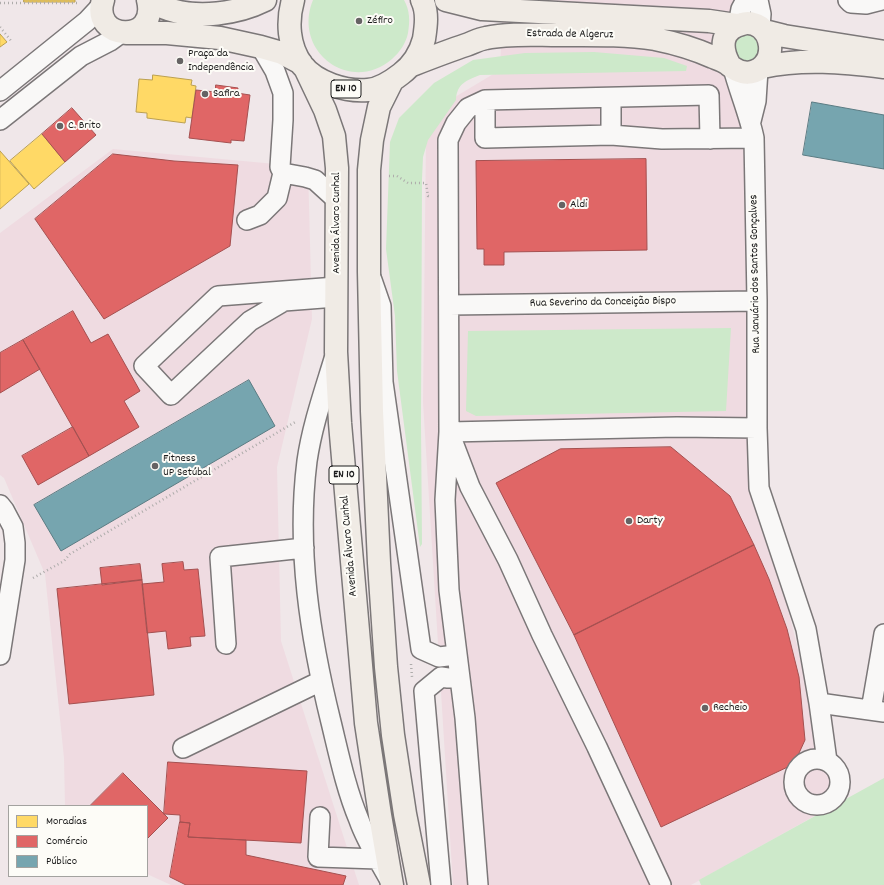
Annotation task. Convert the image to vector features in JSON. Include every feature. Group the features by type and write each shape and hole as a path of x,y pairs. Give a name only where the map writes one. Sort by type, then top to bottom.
{"main road":[{"path":"148,0 168,9 189,14 224,13 255,5 265,0"},
{"path":"124,33 134,32 146,22 150,7 148,0"},
{"name":"EN 10","path":"293,0 290,9 289,30 294,48 303,65 322,81 344,89 369,90 392,81 412,65 422,48 426,25 424,4 422,0"},
{"name":"Estrada de Algeruz","path":"446,0 482,9 709,21 737,25 746,23 754,24 762,29 784,36 884,52"},
{"path":"95,3 108,26 114,31 124,33 167,33 220,38 282,53 303,65"},
{"path":"731,66 724,52 724,42 727,33 737,25"},
{"path":"760,68 765,64 770,55 770,45 762,29"},
{"name":"Estrada de Algeruz","path":"412,65 486,38 520,35 623,36 655,39 692,49 744,73 753,72 760,68 773,65 817,61 846,62 884,67"},
{"name":"Avenida Álvaro Cunhal","path":"303,65 325,110 334,136 337,168 336,352 341,431 366,723 392,885"},
{"name":"EN 10","path":"392,81 379,107 372,140 369,170 369,272 372,418 386,667 393,735 404,807 419,885"}],"street":[{"path":"737,25 741,9 746,0"},
{"path":"758,0 762,29"},
{"path":"848,0 850,3 866,4 882,0"},
{"path":"0,90 87,22 95,3"},
{"path":"0,120 81,56 124,33"},
{"path":"247,220 260,215 277,198 283,173 280,167 283,93 275,71 261,47"},
{"name":"Rua Januário dos Santos Gonçalves","path":"731,66 752,130"},
{"name":"Rua Januário dos Santos Gonçalves","path":"760,68 752,130 757,301 757,428 759,488 806,629 819,703 826,760"},
{"path":"478,885 464,718 449,590 445,500 450,432 448,140 456,123 468,108 486,100 709,95 710,139"},
{"path":"611,98 611,135"},
{"path":"486,100 485,138 611,135 662,139 710,139 752,130"},
{"path":"283,173 315,180 337,200"},
{"path":"369,272 381,306 383,382 421,649 439,656 456,655"},
{"path":"336,292 284,301 250,322 171,395 144,366 218,296 336,292"},
{"name":"Rua Severino da Conceição Bispo","path":"449,305 757,301"},
{"path":"336,352 315,422 308,460 303,513 308,597 315,653 341,763 359,821 392,885"},
{"path":"450,432 677,427 757,428"},
{"path":"450,432 470,487 508,560 542,635 597,747 660,885"},
{"path":"0,505 13,527 15,543 7,573 0,655"},
{"path":"226,644 220,557 304,548"},
{"path":"819,703 877,711 884,634"},
{"path":"441,885 424,691 441,677 459,677"},
{"path":"182,748 321,681"},
{"path":"320,817 318,857 378,859"}],"path":[{"path":"0,3 95,3"},
{"path":"0,28 12,42"},
{"path":"390,176 397,176 408,183 426,183 428,196"},
{"path":"32,578 64,561 70,554 298,420"}],"shaded area":[{"path":"503,0 752,0 748,447 836,804 691,885 453,885 423,402 426,138 455,97 500,70"},
{"path":"113,149 308,167 312,319 277,467 281,641 359,885 171,885 148,874 148,805 65,805 64,758 45,574 4,478 0,475 0,233"}],"green space":[{"path":"313,0 404,0 409,20 406,40 392,59 376,69 359,72 343,70 329,62 318,51 311,36 309,19"},
{"path":"742,35 751,35 756,39 759,45 760,51 753,61 745,61 736,58 734,41"},
{"path":"594,52 664,58 687,66 686,71 480,75 460,86 456,100 428,140 423,157 422,179 422,544 420,547 397,371 395,316 386,249 390,142 399,118 434,83 473,60 525,53"},
{"path":"731,328 726,411 476,416 466,411 468,331"},
{"path":"884,778 884,885 701,885 699,880"}],"building: Moradias":[{"path":"24,0 75,0 75,2 24,2"},
{"path":"0,34 7,42 0,47"},
{"path":"153,75 192,80 191,85 196,86 192,118 186,117 185,123 147,118 147,113 136,112 139,79 152,80"},
{"path":"42,134 65,162 34,189 10,161"},
{"path":"0,151 29,184 0,209"}],"building: Comércio":[{"path":"216,85 238,88 237,93 250,95 244,141 231,140 231,143 189,138 196,90 215,92"},
{"path":"72,108 96,135 65,162 42,134"},
{"path":"113,154 174,161 238,165 230,246 104,319 35,219"},
{"name":"Aldi","path":"646,159 647,250 504,252 504,265 484,265 484,249 477,249 476,161"},
{"path":"73,311 91,343 108,334 140,391 124,401 139,427 89,456 23,340"},
{"path":"23,340 40,369 0,393 0,353"},
{"path":"73,427 89,456 38,485 22,456"},
{"name":"Darty","path":"671,447 730,496 754,545 574,635 496,483 560,449"},
{"name":"Recheio","path":"754,545 769,579 787,629 799,677 805,740 794,764 661,827 574,635"},
{"path":"183,562 184,570 198,569 205,636 190,637 191,646 168,649 166,631 147,633 142,584 164,582 162,564"},
{"path":"140,564 142,580 102,585 100,568"},
{"path":"142,580 154,695 69,704 57,589"},
{"path":"168,762 307,771 301,843 188,837 190,823 180,822 180,815 164,814"},
{"path":"123,773 168,818 148,838 148,805 91,805"},
{"path":"180,822 190,823 188,837 246,840 246,855 346,876 343,885 186,885 170,877"}],"building: Público":[{"path":"812,102 884,115 884,169 803,155"},
{"name":"Fitness UP Setúbal","path":"249,380 275,426 61,551 34,505"}],"place":[{"name":"Zéfiro","path":"359,21"},
{"name":"Praça da Independência","path":"180,61"},
{"name":"Safira","path":"205,94"},
{"name":"C. Brito","path":"60,126"},
{"name":"Aldi","path":"562,205"},
{"name":"Fitness UP Setúbal","path":"155,466"},
{"name":"Darty","path":"629,521"},
{"name":"Recheio","path":"705,708"}]}
